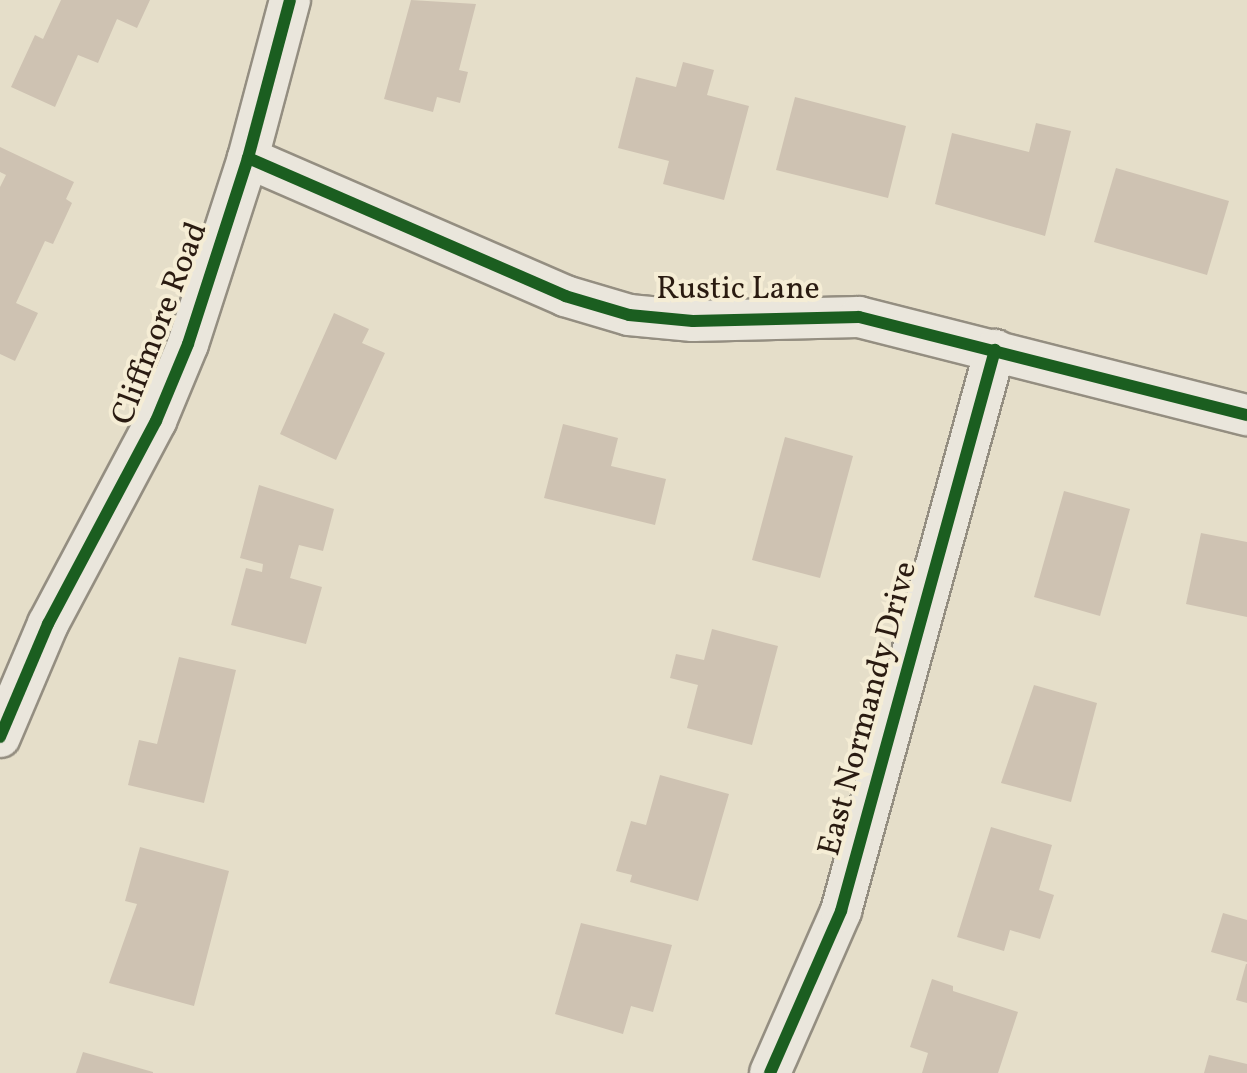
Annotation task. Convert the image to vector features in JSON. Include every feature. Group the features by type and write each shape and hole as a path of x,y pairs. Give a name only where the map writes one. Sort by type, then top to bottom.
{"street":[{"name":"Cliffmore Road","path":"0,737 48,624 156,421 188,344 248,158 290,0"},
{"name":"Rustic Lane","path":"248,158 565,296 629,315 693,321 859,317 1247,415"},
{"name":"East Normandy Drive","path":"770,1073 841,911 995,350"}],"building":[{"path":"61,0 150,0 137,28 117,19 98,63 78,55 55,107 11,87 35,35 43,39"},
{"path":"411,0 476,4 459,70 468,72 460,103 437,97 433,112 384,99"},
{"path":"683,62 714,70 707,95 749,106 724,200 663,184 669,161 618,148 636,77 676,87"},
{"path":"795,97 906,126 888,198 776,170"},
{"path":"1036,123 1071,131 1045,236 935,204 952,133 1029,152"},
{"path":"0,147 74,182 66,199 72,203 53,244 45,241 16,303 38,313 15,361 0,354 0,187 6,175 0,172"},
{"path":"1116,168 1229,201 1207,275 1094,242"},
{"path":"334,313 369,329 362,343 385,353 336,460 280,434"},
{"path":"563,424 618,438 611,466 666,479 655,525 544,498"},
{"path":"785,437 853,456 820,578 752,560"},
{"path":"259,485 334,509 323,551 299,545 290,578 322,587 306,644 231,625 246,568 262,572 263,564 240,558"},
{"path":"1064,491 1130,509 1100,616 1034,597"},
{"path":"1201,533 1247,542 1247,617 1186,604"},
{"path":"712,629 778,646 752,745 687,728 698,685 670,678 676,654 704,660"},
{"path":"179,657 236,670 204,803 128,785 139,740 157,744"},
{"path":"1034,685 1097,703 1071,802 1001,783"},
{"path":"660,775 729,794 698,901 630,882 632,875 616,871 631,821 646,825"},
{"path":"991,827 1052,845 1039,890 1054,895 1040,939 1010,930 1004,951 957,937"},
{"path":"140,847 229,871 194,1006 109,983 137,904 125,901"},
{"path":"1223,913 1247,920 1247,962 1211,952"},
{"path":"581,923 672,945 653,1012 631,1006 623,1034 555,1014"},
{"path":"1247,964 1247,1003 1236,1000"},
{"path":"932,979 953,986 953,991 1018,1012 998,1073 922,1073 928,1053 910,1047"},
{"path":"83,1052 153,1072 153,1073 76,1073"},
{"path":"1209,1055 1247,1064 1247,1073 1204,1073"}],"cycle path":[{"path":"0,737 48,624 156,421 188,344 248,158 290,0"},
{"path":"248,158 565,296 629,315 693,321 859,317 1247,415"},
{"path":"770,1073 841,911 995,350"}]}
